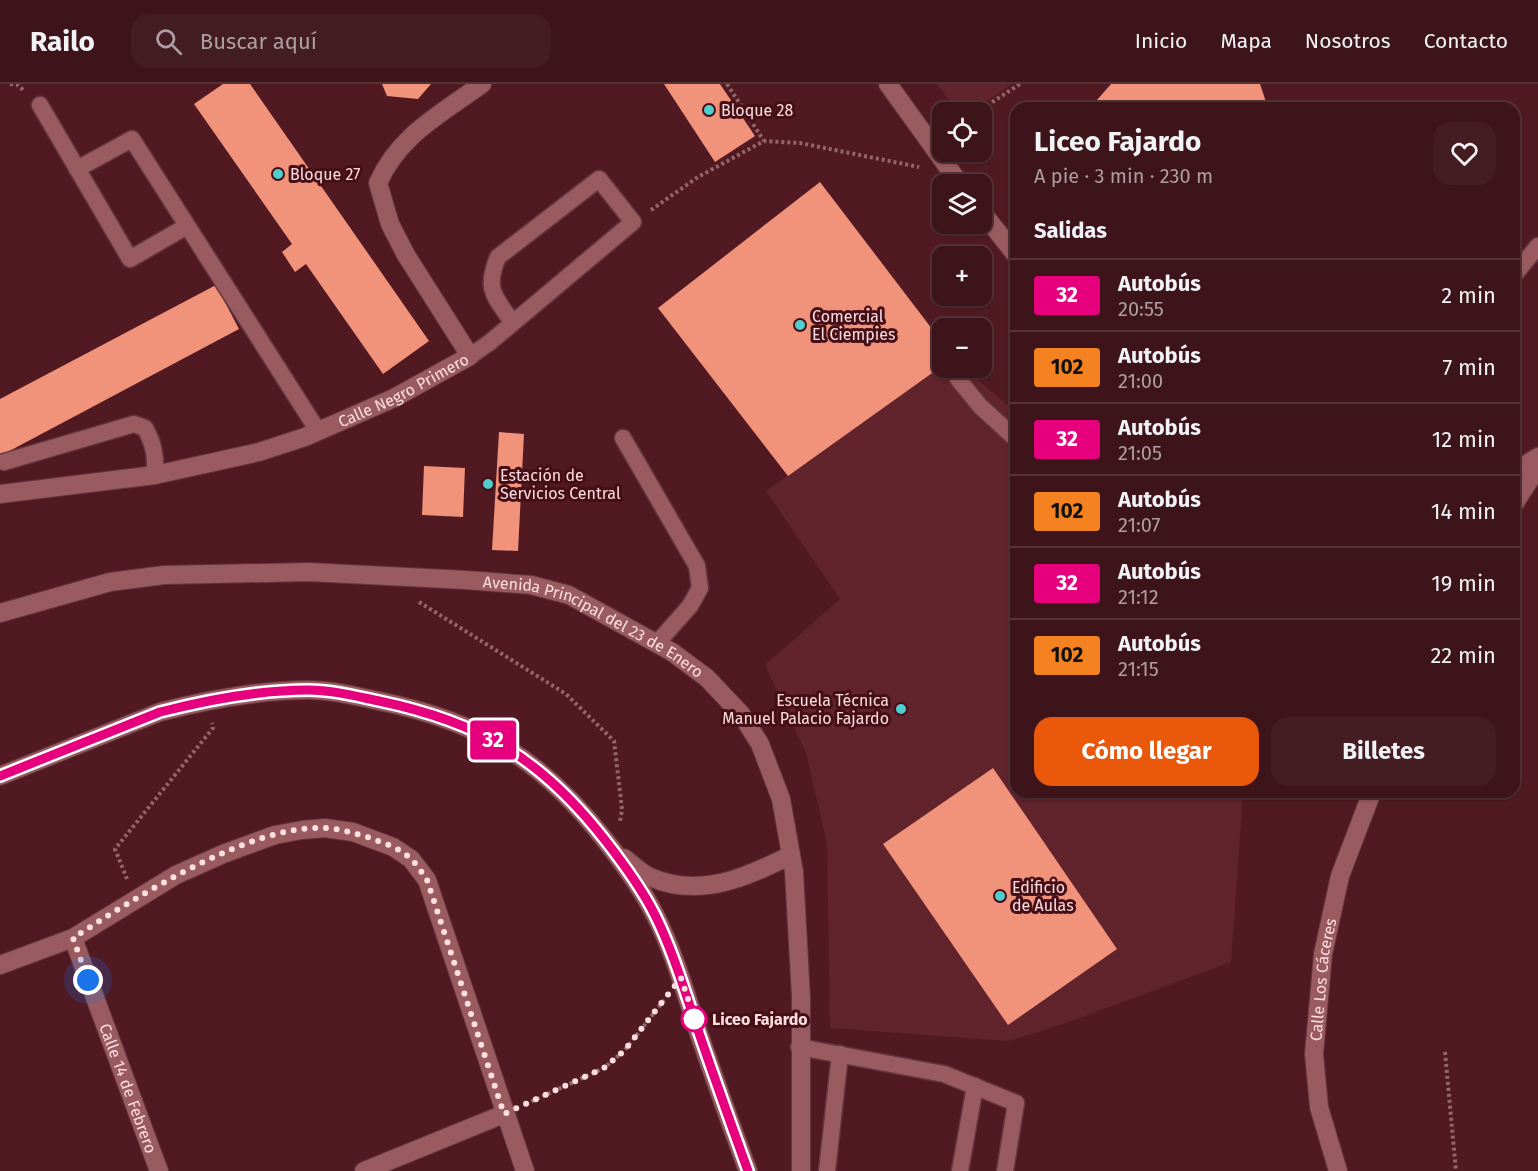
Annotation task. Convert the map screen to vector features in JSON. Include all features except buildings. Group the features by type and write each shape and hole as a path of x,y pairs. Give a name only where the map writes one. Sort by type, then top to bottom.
{"street":[{"name":"Calle Negro Primero","path":"0,494 155,475 259,452 318,431 394,398 470,356 405,255 390,224 378,183 387,162 407,138 482,84"},
{"path":"888,84 953,174"},
{"path":"992,225 1010,247"},
{"path":"1520,495 1538,467"},
{"name":"Avenida Principal del 23 de Enero","path":"0,613 110,582 131,579 164,575 309,572 531,585 569,595 658,642 707,678 741,714 760,744 781,799 791,855 801,997 799,1047 801,1171"},
{"path":"0,776 160,712 206,702 308,690 340,692 415,708 442,717 516,752 544,773 577,804 615,852 655,915 681,978 748,1171"},
{"name":"Calle Los Cáceres","path":"1338,1171 1319,1107 1314,1054 1323,954 1340,876 1370,798"},
{"path":"0,965 73,938 176,875 223,854 275,835 325,828 353,832 393,847 411,859 427,880 525,1171"},
{"path":"615,852 649,876 667,882 712,885 747,876 791,855"},
{"name":"Calle 14 de Febrero","path":"73,938 159,1171"},
{"path":"364,1171 504,1114"}],"lane":[{"path":"40,105 130,259 187,226"},
{"path":"77,169 132,139 318,431"},
{"path":"470,356 513,323 633,222 599,179 498,257 490,276 494,295 513,323"},
{"path":"1520,268 1538,246"},
{"path":"958,379 980,406 1010,434"},
{"path":"4,462 134,424 145,428 151,438 156,455 155,475"},
{"path":"623,438 697,566 700,588 690,606 658,642"},
{"path":"1520,467 1538,456"},
{"path":"799,1047 944,1074 1016,1103 1005,1171"},
{"path":"827,1171 840,1054"},
{"path":"960,1171 975,1086"}],"path":[{"path":"727,84 765,141"},
{"path":"992,102 1020,84"},
{"path":"633,222 698,177 765,141 800,143 908,163 926,169"},
{"path":"417,601 566,694 614,741 622,808"},
{"path":"134,899 115,849 213,728 206,702"},
{"path":"504,1114 604,1068 624,1051 681,978"},
{"path":"1445,1052 1456,1171"}],"shaded area":[{"path":"937,84 1012,84 986,102 950,102"},
{"name":"Escuela Técnica Manuel Palacio Fajardo","path":"932,373 932,378 976,378 1010,408 1010,798 1243,798 1231,962 1066,1023 1009,1041 830,1028 827,843 806,753 765,665 840,599 766,491"}],"bus line":[{"name":"32","path":"0,776 160,712 185,705 276,692 308,690 340,692 415,708 478,732 516,752 544,773 577,804 615,852 655,915 681,978 748,1171"}],"place":[{"name":"Bloque 28","path":"709,110"},
{"name":"Bloque 27","path":"278,174"},
{"name":"Comercial El Ciempies","path":"800,325"},
{"name":"Estación de Servicios Central","path":"488,484"},
{"name":"Escuela Técnica Manuel Palacio Fajardo","path":"901,709"},
{"name":"Edificio de Aulas","path":"1000,896"},
{"name":"Liceo Fajardo","path":"694,1019"}],"route":[{"path":"88,980 73,938 176,875 223,854 275,835 325,828 353,832 393,847 411,859 427,880 504,1114 604,1068 624,1051 681,978 696,1023 694,1019"}]}
